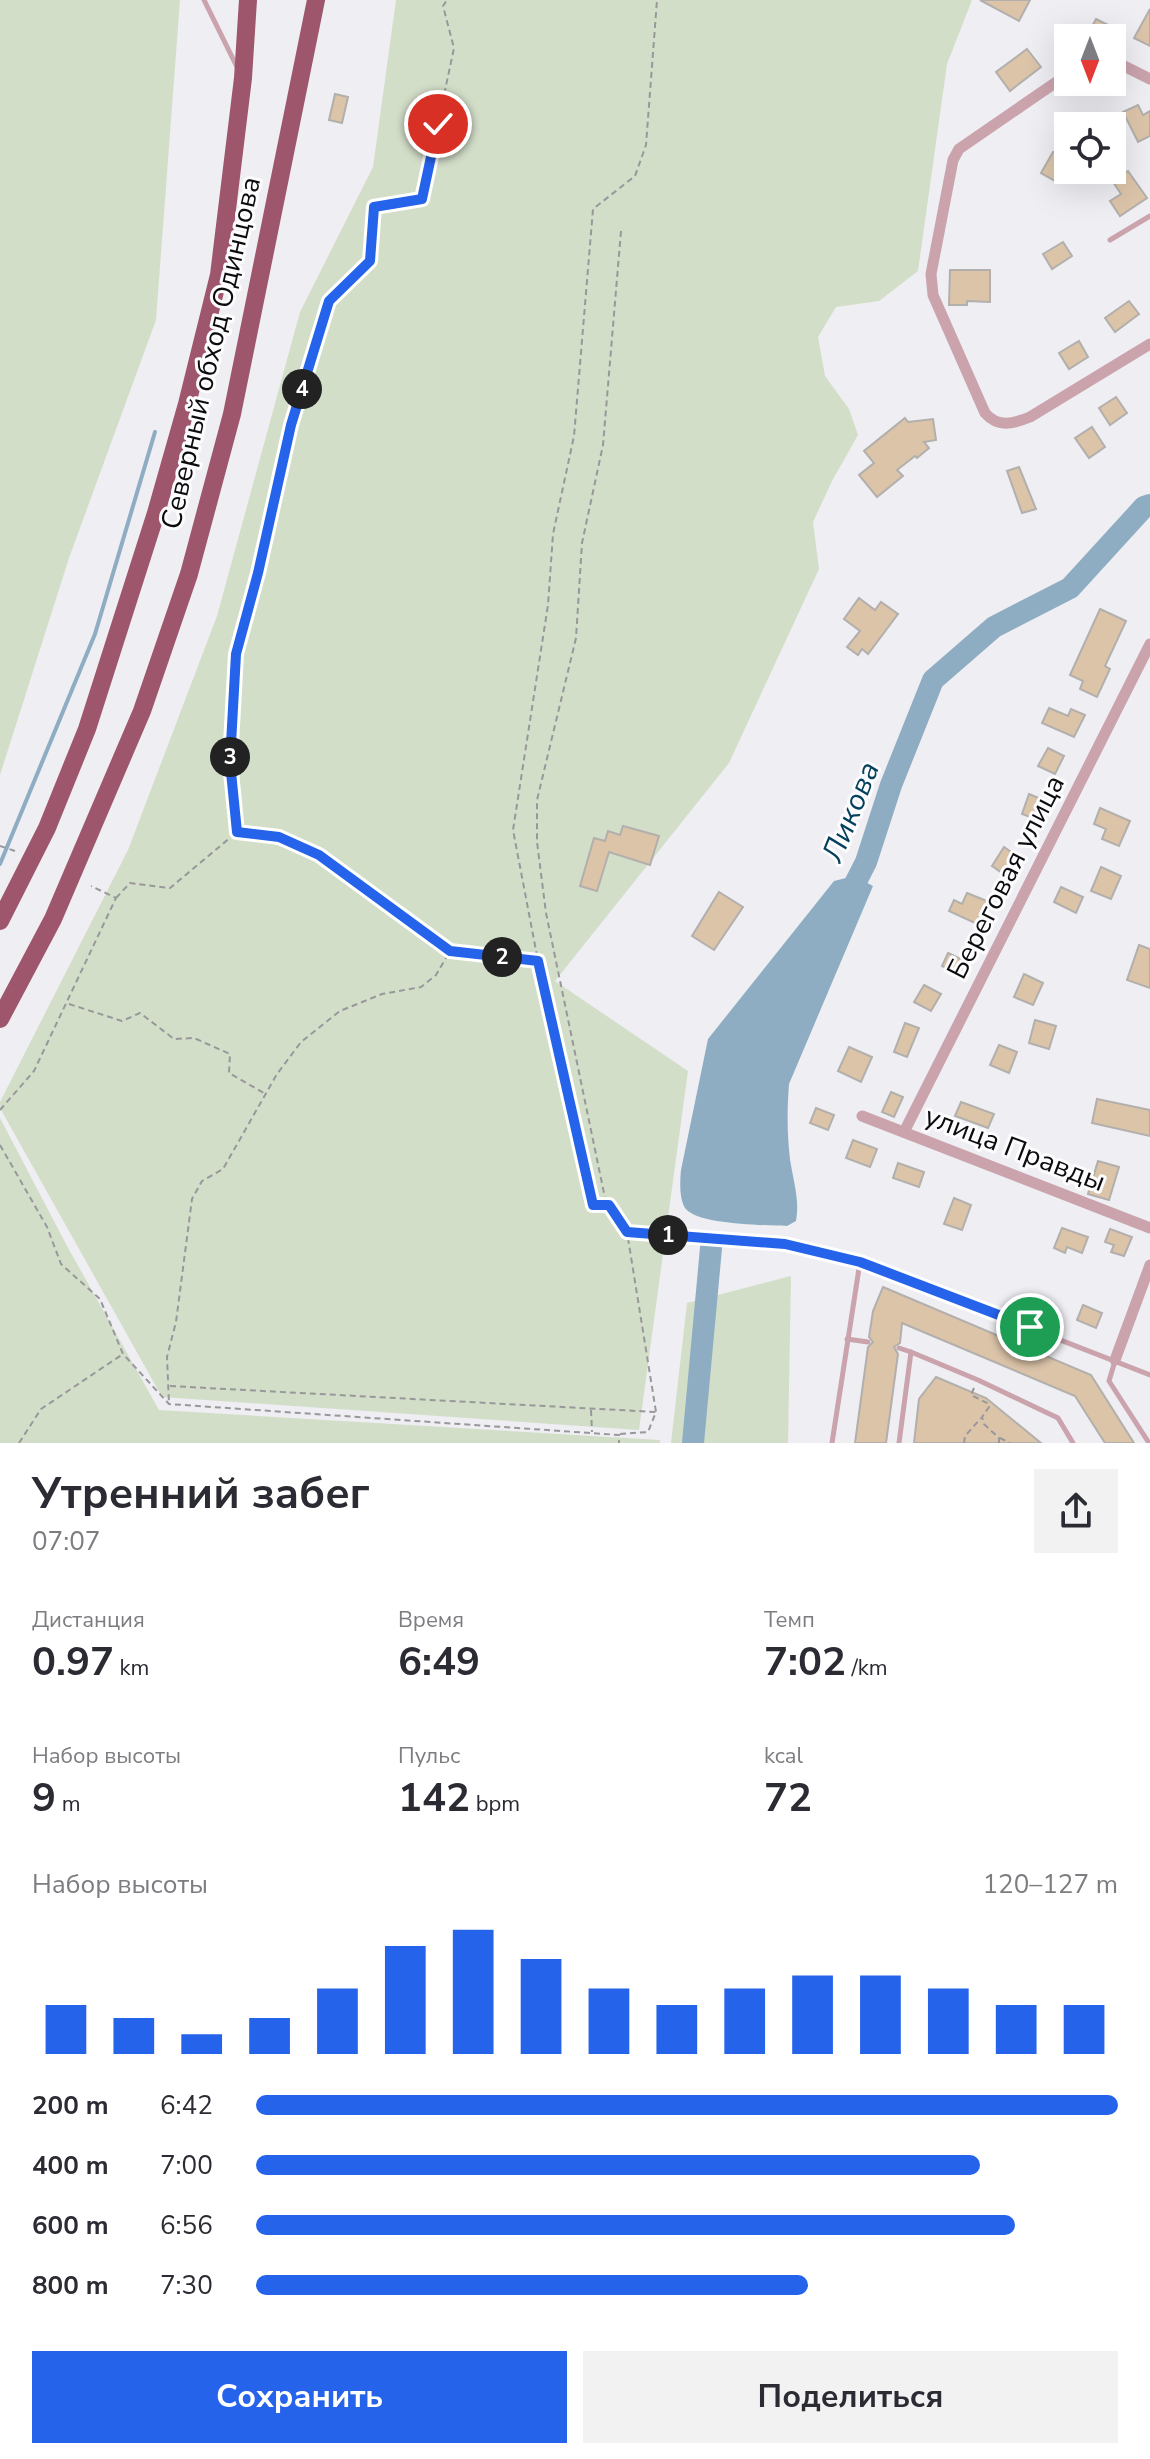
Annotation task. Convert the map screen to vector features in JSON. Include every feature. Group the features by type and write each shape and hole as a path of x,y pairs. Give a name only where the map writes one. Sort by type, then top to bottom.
{"highway":[{"name":"Северный обход Одинцова","path":"0,921 47,828 87,729 156,513 187,404 219,275 243,78 248,0"},
{"name":"Северный обход Одинцова","path":"0,1019 53,919 142,711 189,574 232,414 316,0"}],"street":[{"path":"1126,67 1150,79"},
{"path":"1054,84 959,149 953,160 931,274 933,295 985,413 1001,424 1030,417 1150,344"},
{"name":"Береговая улица","path":"904,1132 1150,644"},
{"name":"улица Правды","path":"862,1116 1150,1228"},
{"path":"1115,1360 1150,1265"}],"lane":[{"path":"204,0 243,78"},
{"path":"1110,240 1150,216"},
{"path":"671,1235 785,1244 860,1262 1150,1375"},
{"path":"832,1443 860,1262"},
{"path":"847,1339 868,1342"},
{"path":"899,1348 978,1380 1058,1418 1073,1443"},
{"path":"899,1443 911,1352"},
{"path":"1115,1360 1109,1381 1149,1443"}],"path":[{"path":"237,832 230,762 236,654 258,573 291,425 329,301 370,261 374,207 422,199 454,48 443,6 447,0"},
{"path":"609,1205 593,1205 538,961 513,830 548,605 553,534 574,436 593,209 635,176 646,145 657,0"},
{"path":"0,1145 47,1227 61,1264 100,1299 123,1354 169,1404 619,1435 648,1432 656,1412 627,1232 605,1198 546,913 537,828 537,800 576,638 582,543 603,445 621,231"},
{"path":"0,1110 34,1071 116,898 130,883 170,888 237,832 279,837 319,855 450,951 538,961"},
{"path":"0,846 15,851"},
{"path":"91,886 116,898"},
{"path":"169,1404 167,1357 176,1322 192,1199 202,1181 223,1169 265,1093 301,1042 340,1011 382,994 421,987 436,975 450,951"},
{"path":"66,1003 122,1021 140,1013 174,1039 194,1038 230,1054 229,1073 265,1093"},
{"path":"627,1232 671,1235"},
{"path":"19,1443 41,1409 123,1354"},
{"path":"167,1386 656,1412"},
{"path":"964,1443 965,1436 989,1407 989,1404 971,1395 974,1388"},
{"path":"591,1409 592,1433"},
{"path":"982,1417 984,1424 999,1438 1010,1443"},
{"path":"619,1435 619,1443"},
{"path":"999,1438 999,1443"}],"green space":[{"path":"0,0 180,0 156,320 69,558 0,775"},
{"path":"396,0 972,0 947,64 918,271 879,301 836,307 818,337 825,376 849,409 858,435 813,522 819,569 729,763 555,981 688,1071 639,1430 162,1397 0,1108 0,1102 128,850 217,616 300,312 373,167"},
{"path":"0,1118 159,1410 660,1440 660,1443 0,1443"},
{"path":"791,1276 788,1443 671,1443 687,1303"}],"water":[{"path":"854,876 873,886 789,1084 788,1140 797,1198 796,1221 787,1226 749,1224 717,1221 692,1214 685,1208 682,1199 681,1170 708,1039 834,881"}],"building":[{"path":"980,0 1030,0 1019,21"},
{"path":"1150,9 1150,46 1134,38"},
{"path":"1027,49 1041,67 1010,91 996,72"},
{"path":"335,94 348,97 342,123 329,120"},
{"path":"1138,105 1143,115 1150,111 1150,136 1138,142 1126,112 1123,112"},
{"path":"1053,152 1054,152 1054,180 1041,173"},
{"path":"1128,171 1147,198 1120,216 1110,201 1121,194 1114,184 1126,184"},
{"path":"1063,242 1072,256 1052,269 1043,254"},
{"path":"950,270 990,270 990,302 967,301 967,305 949,305"},
{"path":"1129,301 1139,314 1115,332 1105,318"},
{"path":"1079,341 1088,357 1069,369 1059,353"},
{"path":"1116,397 1127,413 1110,425 1099,408"},
{"path":"905,418 908,422 933,419 936,440 924,442 929,448 897,470 903,476 877,497 859,475 874,463 864,451"},
{"path":"1092,427 1105,447 1089,458 1075,438"},
{"path":"1019,467 1036,509 1022,513 1007,471"},
{"path":"859,598 875,610 881,602 898,614 868,654 862,649 858,655 847,647 860,631 844,619"},
{"path":"1100,609 1126,621 1105,666 1110,669 1097,697 1080,689 1083,681 1070,675"},
{"path":"1049,708 1068,716 1071,709 1085,715 1074,737 1042,723"},
{"path":"1048,748 1064,756 1055,774 1038,766"},
{"path":"1029,794 1046,801 1038,820 1022,814"},
{"path":"1100,808 1130,821 1119,846 1102,839 1106,829 1094,824"},
{"path":"623,826 659,836 650,865 609,852 597,891 580,886 594,838 605,841 608,831 620,835"},
{"path":"1004,847 1017,856 1005,875 992,866"},
{"path":"1101,867 1121,876 1111,899 1091,891"},
{"path":"1061,887 1083,897 1076,913 1054,902"},
{"path":"719,892 743,907 714,950 692,936"},
{"path":"967,893 987,901 977,924 949,911 954,900 962,904"},
{"path":"1139,945 1150,949 1150,988 1127,980"},
{"path":"948,953 965,961 959,974 942,966"},
{"path":"1024,974 1043,983 1033,1005 1014,997"},
{"path":"924,985 941,994 931,1011 914,1002"},
{"path":"1035,1020 1056,1026 1049,1049 1029,1043"},
{"path":"905,1023 919,1028 907,1057 894,1052"},
{"path":"999,1045 1017,1052 1009,1073 990,1065"},
{"path":"849,1047 872,1057 861,1082 838,1071"},
{"path":"891,1092 903,1097 894,1117 882,1112"},
{"path":"1097,1099 1150,1110 1150,1136 1092,1123"},
{"path":"961,1102 994,1114 988,1128 955,1116"},
{"path":"816,1108 834,1115 828,1130 810,1123"},
{"path":"853,1140 877,1149 870,1167 846,1158"},
{"path":"1098,1161 1119,1167 1109,1200 1088,1194"},
{"path":"898,1163 924,1172 919,1187 893,1178"},
{"path":"954,1198 971,1205 962,1230 944,1224"},
{"path":"1062,1228 1088,1237 1082,1253 1067,1247 1065,1253 1054,1248"},
{"path":"1110,1229 1132,1237 1124,1256 1111,1252 1114,1245 1105,1242"},
{"path":"883,1287 1091,1375 1134,1443 1105,1443 1075,1396 902,1323 900,1343 894,1347 898,1354 886,1443 855,1443 868,1347 873,1342 869,1337 873,1311"},
{"path":"1083,1305 1102,1313 1096,1328 1077,1320"},
{"path":"936,1377 986,1398 1041,1443 914,1443 919,1399"}],"waterway":[{"path":"0,864 95,634 155,432"},
{"name":"Ликова","path":"845,903 866,862 891,785 933,680 994,627 1070,588 1144,507 1150,505"},
{"name":"Ликова","path":"693,1443 711,1248"}],"route":[{"path":"438,124 422,199 374,207 370,261 329,301 291,425 284,465 236,654 230,762 237,832 279,837 319,855 450,951 538,961 593,1205 609,1205 627,1232 785,1244 860,1262 1030,1327"}]}
